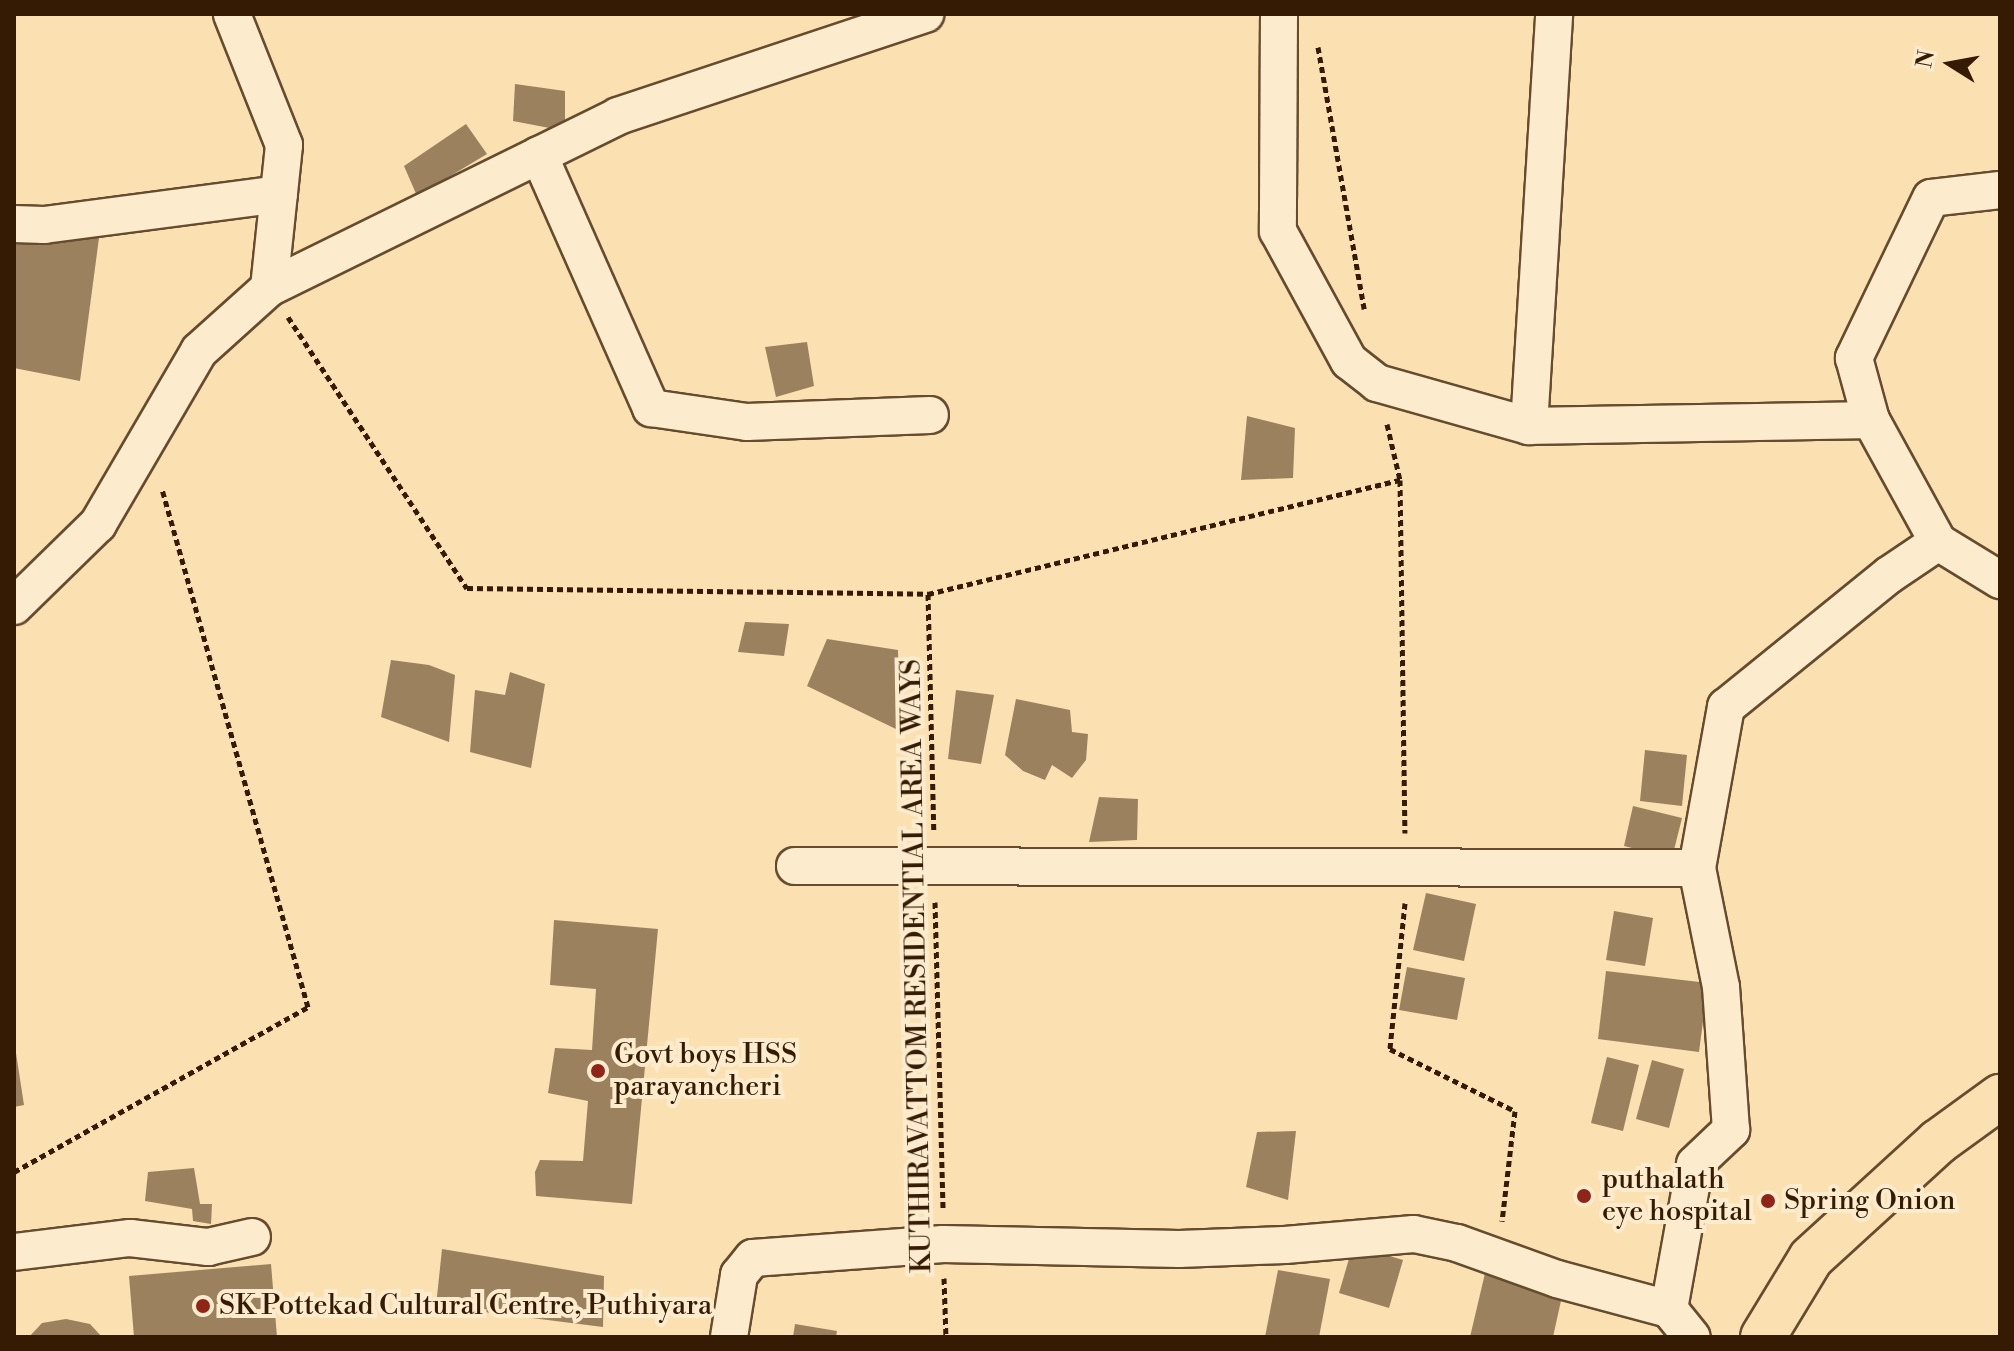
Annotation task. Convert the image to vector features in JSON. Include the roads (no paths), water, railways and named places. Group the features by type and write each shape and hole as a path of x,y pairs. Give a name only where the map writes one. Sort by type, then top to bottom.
{"main road":[{"path":"1763,1337 1811,1258 1938,1142 2000,1097"}],"street":[{"path":"232,14 284,145 269,288"},
{"path":"14,606 98,524 199,351 269,288 618,116 925,14"},
{"path":"1279,14 1278,231 1349,361 1377,383 1529,426 1871,420"},
{"path":"1529,426 1554,14"},
{"path":"539,155 651,408 747,422 930,415"},
{"path":"2000,190 1931,198 1854,358 1871,420 1938,542 2000,580"},
{"path":"14,224 44,225 279,194"},
{"path":"1669,1309 1695,1164 1731,1130 1721,987 1697,868 1726,707 1889,575 1938,542"},
{"path":"795,866 1697,868"},
{"path":"729,1337 739,1275 753,1258 943,1244 1179,1249 1285,1245 1414,1234 1457,1243 1557,1279 1669,1309 1692,1337"},
{"path":"14,1252 130,1238 208,1247 252,1237"}],"place":[{"name":"Govt boys HSS parayancheri","path":"598,1071"},
{"name":"puthalath eye hospital","path":"1584,1196"},
{"name":"Spring Onion","path":"1768,1201"},
{"name":"SK Pottekad Cultural Centre, Puthiyara","path":"203,1306"}]}
